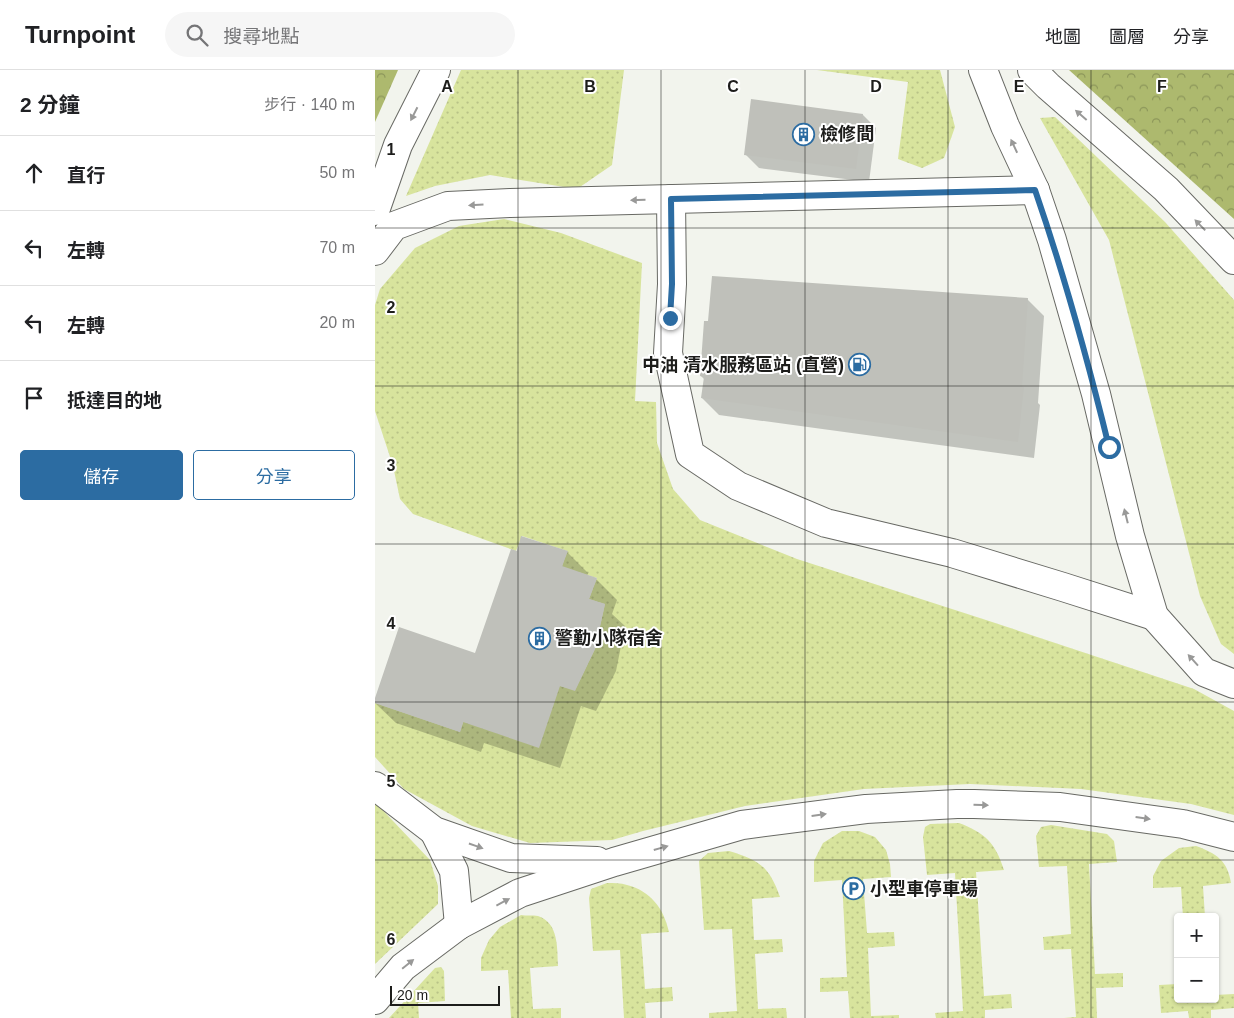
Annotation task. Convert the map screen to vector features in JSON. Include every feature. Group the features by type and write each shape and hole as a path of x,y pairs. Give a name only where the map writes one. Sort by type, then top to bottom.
{"lane":[{"path":"375,211 399,145 436,70"},
{"path":"983,70 1005,126 1035,190 1052,240 1093,385 1130,536 1154,616 1204,672 1234,684"},
{"path":"1032,70 1166,189 1234,260"},
{"path":"375,251 394,226 448,206 1035,190"},
{"path":"671,199 672,284 669,353 690,454 738,486 825,523 952,553 1154,616"},
{"path":"375,786 434,831 511,858 614,862"},
{"path":"375,1000 403,968 459,925 520,893 614,862 742,825 866,809 957,804 1060,807 1183,824 1234,837"},
{"path":"434,831 454,871 459,925"}],"green space":[{"path":"375,70 398,70 375,122"},
{"path":"461,70 624,70 612,165 577,189 490,175 435,186 406,196"},
{"path":"817,70 940,70 955,127 944,158 922,168 898,159 908,82"},
{"path":"1069,70 1234,70 1234,219"},
{"path":"1055,117 1165,222 1234,300 1234,654 1221,644 1200,596 1109,240 1040,118"},
{"path":"504,219 561,233 642,263 635,401 656,402 657,443 673,489 700,520 797,559 1194,689 1234,711 1234,815 1191,804 1081,789 970,784 864,789 745,806 612,840 530,843 472,826 404,789 375,757 375,703 460,732 470,702 560,686 575,690 595,649 605,604 589,599 597,578 562,567 567,551 522,536 516,551 413,514 400,499 393,466 375,411 375,305 380,289 415,248 459,226"},
{"path":"375,802 430,860 438,886 438,904 375,964"},
{"path":"959,823 976,831 993,845 1004,870 976,872 984,996 1011,994 1012,1008 985,1010 985,1018 936,1018 935,1013 963,1011 955,873 927,875 923,837 925,827 930,824"},
{"path":"1051,825 1107,834 1114,841 1117,862 1089,864 1095,974 1123,973 1123,987 1096,988 1097,1018 1064,1018 1076,1017 1071,949 1044,950 1043,937 1071,934 1067,866 1039,867 1036,836 1041,827"},
{"path":"842,831 859,831 875,837 886,850 891,877 863,879 867,933 894,932 895,946 868,948 871,1016 899,1015 899,1018 850,1018 848,991 820,992 820,978 847,977 842,880 814,882 814,861 823,843"},
{"path":"1196,846 1215,855 1224,863 1227,869 1231,883 1203,886 1205,913 1183,913 1181,887 1153,888 1153,876 1161,861 1179,848"},
{"path":"729,851 755,861 762,866 772,878 780,897 752,899 754,940 782,939 783,952 755,954 758,1009 786,1008 787,1018 709,1018 709,1013 737,1011 732,929 704,930 699,861 708,853"},
{"path":"607,883 625,884 650,896 660,909 667,924 669,932 641,934 645,989 672,987 673,1001 645,1003 646,1018 624,1018 620,950 593,951 589,898 591,889"},
{"path":"521,915 538,916 545,919 553,930 557,944 558,966 530,968 533,1009 561,1008 561,1018 511,1018 508,970 481,971 481,958 489,940 500,927"},
{"path":"441,967 444,971 445,1001 418,1003 419,1018 389,1018 435,968"},
{"path":"1174,984 1174,1003 1219,1003 1219,995 1234,994 1234,1008 1211,1010 1211,1018 1189,1018 1188,1011 1161,1013 1159,985"}],"building":[{"name":"檢修間","path":"751,99 863,114 856,169 744,155"},
{"name":"中油 清水服務區站 (直營)","path":"712,276 1028,298 1022,387 1024,387 1018,442 701,398 704,377 700,376 704,321 708,321"},
{"name":"警勤小隊宿舍","path":"521,536 568,551 562,566 597,578 589,599 605,604 595,649 575,691 560,686 539,748 463,722 460,732 375,703 375,698 399,627 475,653 511,549 517,551"}],"place":[{"name":"檢修間","path":"804,134"},
{"name":"中油 清水服務區站 (直營)","path":"860,365"},
{"name":"警勤小隊宿舍","path":"539,638"},
{"name":"小型車停車場","path":"854,889"}],"route":[{"path":"670,318 672,284 671,199 1035,190 1052,240 1096,394 1109,447"}]}
